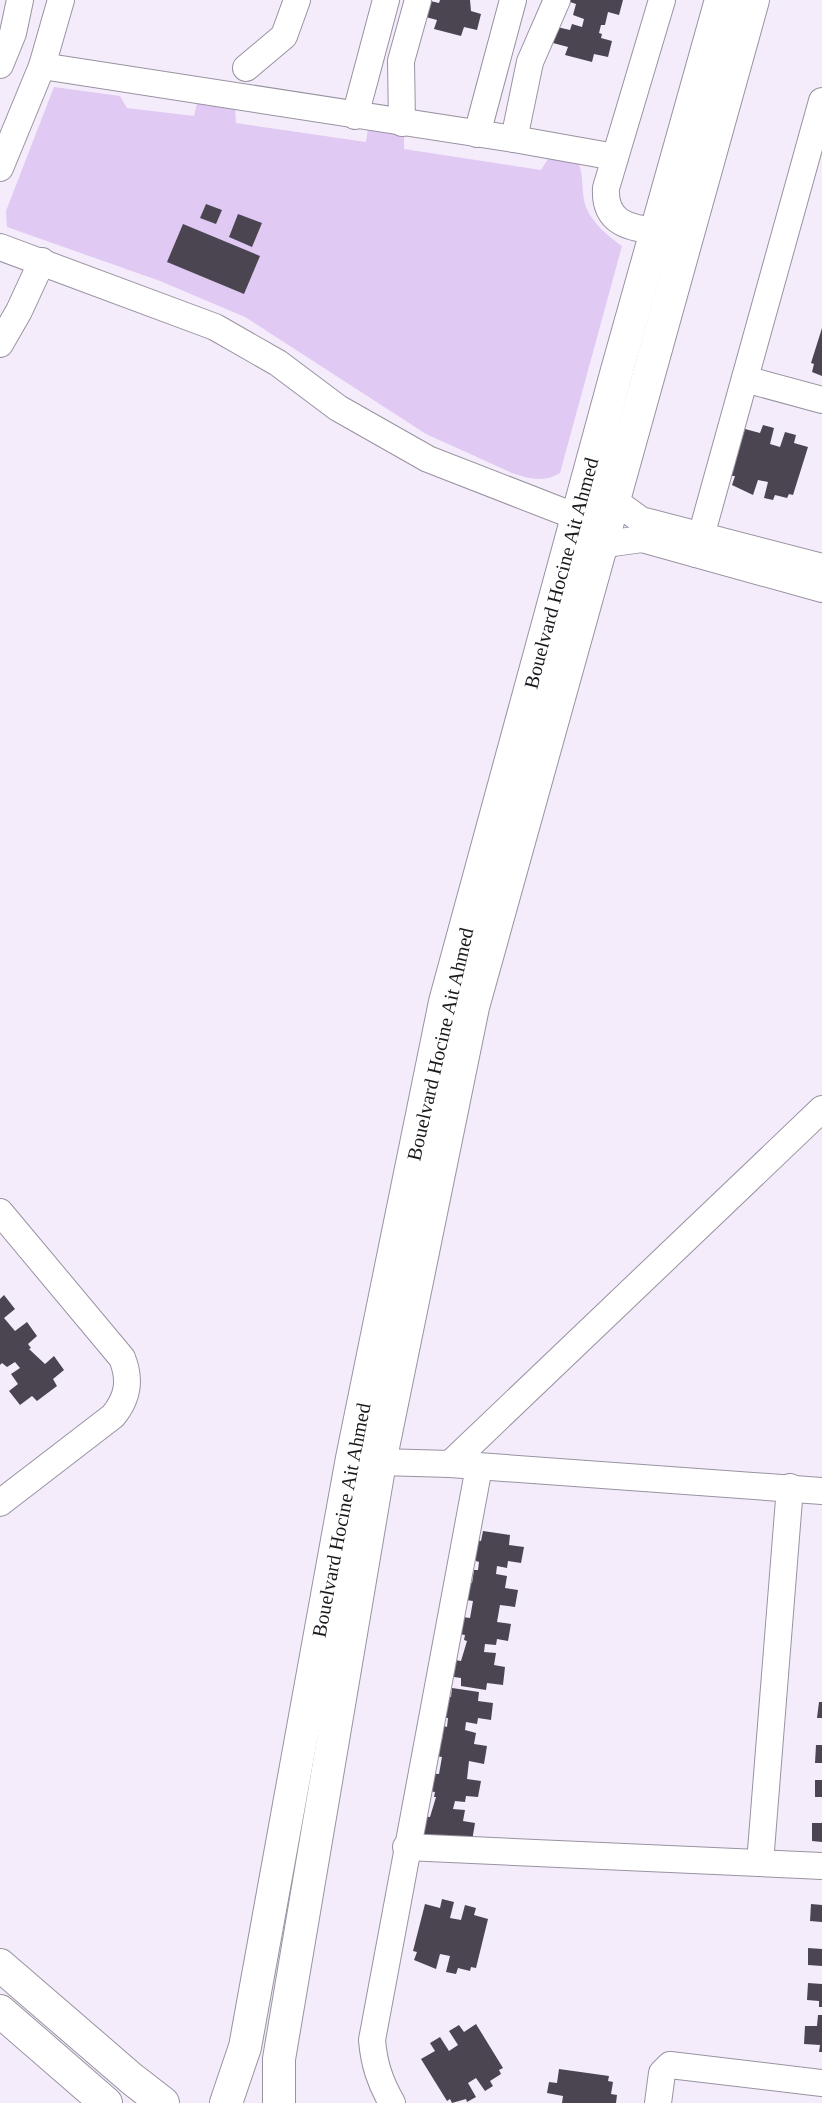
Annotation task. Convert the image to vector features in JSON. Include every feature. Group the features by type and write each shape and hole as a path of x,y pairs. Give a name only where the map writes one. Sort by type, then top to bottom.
{"main road":[{"name":"Bouelvard Hocine Ait Ahmed","path":"226,2103 244,2047 352,1458 445,1002 721,0"},
{"path":"279,2103 279,2059 380,1462 473,1007 612,499 753,0"},
{"path":"0,1965 123,2091 163,2103"},
{"path":"0,2011 106,2103"}],"street":[{"path":"0,66 13,33 20,0"},
{"path":"0,168 42,66 61,0"},
{"path":"246,68 284,36 297,0"},
{"path":"355,116 386,0"},
{"path":"402,123 401,61 418,0"},
{"path":"477,134 513,0"},
{"path":"514,139 530,62 557,0"},
{"path":"656,231 628,227 612,216 605,198 662,0"},
{"path":"42,66 514,139 615,157"},
{"path":"698,545 822,101"},
{"path":"0,247 215,327 278,363 338,408 428,459 577,517"},
{"path":"0,344 19,311 42,261"},
{"path":"745,379 822,400"},
{"path":"612,499 641,520 698,545 822,589"},
{"path":"598,550 613,543 642,539 698,545 822,567"},
{"path":"450,1464 822,1109"},
{"path":"0,1212 122,1358 128,1386 123,1402 113,1416 0,1503"},
{"path":"380,1462 450,1464 822,1491"},
{"path":"392,2103 382,2086 374,2064 372,2040 406,1846 479,1467"},
{"path":"760,1863 790,1487"},
{"path":"406,1846 822,1866"},
{"path":"658,2103 662,2073 670,2065 822,2083"}],"shaded area":[{"path":"54,87 120,96 127,108 194,116 197,103 235,108 236,123 366,142 368,128 404,135 404,149 541,170 548,159 579,164 584,202 592,219 622,246 560,473 548,478 536,479 512,473 426,434 245,317 160,281 7,227 6,211"}],"building":[{"path":"426,0 439,3 440,0 470,0 471,11 481,14 477,30 464,27 461,36 434,29 437,20 422,16"},
{"path":"564,0 623,0 619,15 608,12 605,25 601,25 599,33 602,34 601,38 612,41 608,57 594,54 592,62 565,55 568,47 553,43 557,27 570,30 572,24 582,27 584,19 573,15 576,4"},
{"path":"206,204 222,210 216,224 200,218"},
{"path":"238,214 262,223 252,247 229,237"},
{"path":"183,224 260,256 244,294 167,262"},
{"path":"822,328 822,376 812,372 814,364 811,363"},
{"path":"763,425 774,428 770,444 780,447 785,432 796,435 794,443 808,447 793,495 789,494 787,498 775,495 773,500 764,498 768,482 758,480 753,495 732,485 735,476 731,476 745,429 760,433"},
{"path":"4,1295 15,1309 4,1318 15,1331 27,1322 37,1336 28,1344 31,1348 29,1349 45,1364 54,1356 64,1370 53,1379 57,1386 37,1401 32,1396 20,1405 9,1391 18,1384 11,1374 20,1368 15,1362 7,1367 2,1363 0,1365 0,1299"},
{"path":"483,1531 510,1535 509,1545 524,1547 521,1563 508,1561 507,1568 497,1566 496,1574 507,1576 505,1588 518,1590 515,1607 500,1605 497,1622 511,1624 508,1641 497,1639 496,1645 485,1644 484,1652 496,1653 494,1665 505,1667 503,1685 487,1683 486,1690 461,1686 461,1678 447,1676 449,1659 461,1661 467,1641 464,1640 465,1635 453,1633 455,1616 470,1618 473,1601 459,1599 461,1582 472,1583 474,1570 478,1570 479,1562 476,1561 476,1557 465,1555 468,1538 481,1541"},
{"path":"452,1688 479,1692 478,1701 493,1703 491,1720 478,1718 477,1724 466,1722 465,1730 476,1733 474,1744 487,1746 484,1764 469,1761 467,1779 481,1781 478,1797 466,1796 465,1802 455,1801 453,1809 465,1810 463,1821 475,1823 472,1841 430,1843 431,1835 416,1833 418,1816 430,1817 436,1797 434,1797 435,1792 422,1790 425,1773 439,1774 442,1757 428,1755 431,1738 442,1740 444,1726 447,1727 448,1718 445,1718 437,1695 451,1697"},
{"path":"819,1702 822,1702 822,1718 817,1718"},
{"path":"816,1745 822,1745 822,1763 815,1763"},
{"path":"815,1780 822,1780 822,1797 815,1797"},
{"path":"812,1823 822,1823 822,1842 812,1841"},
{"path":"442,1899 454,1902 450,1918 461,1920 465,1905 476,1908 474,1915 488,1919 476,1968 471,1967 470,1971 458,1968 456,1974 446,1972 450,1956 440,1954 436,1969 414,1960 417,1952 413,1951 425,1904 440,1908"},
{"path":"811,1904 822,1905 822,1922 810,1921"},
{"path":"808,1948 822,1949 822,1966 808,1965"},
{"path":"808,1983 822,1984 822,2007 819,2007 819,2001 807,2000"},
{"path":"818,2015 822,2015 822,2052 819,2052 820,2045 804,2044 805,2026 817,2026"},
{"path":"476,2024 503,2068 499,2070 501,2074 490,2081 493,2086 485,2091 476,2078 468,2083 476,2097 467,2102 466,2099 452,2103 450,2099 447,2101 421,2059 435,2051 430,2043 440,2037 449,2051 458,2045 449,2031 459,2025 464,2032"},
{"path":"559,2069 609,2076 608,2081 613,2082 611,2094 617,2095 616,2103 562,2103 563,2096 547,2093 549,2082 557,2083"}]}
